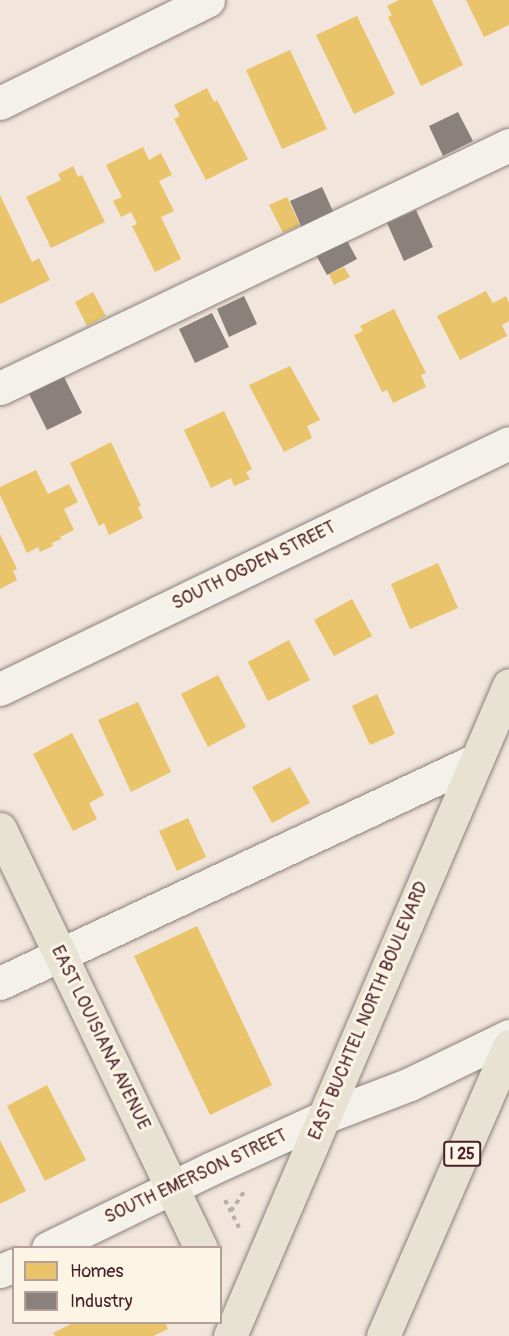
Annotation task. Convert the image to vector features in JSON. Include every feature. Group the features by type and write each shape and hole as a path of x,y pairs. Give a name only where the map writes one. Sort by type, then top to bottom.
{"main road":[{"name":"EAST BUCHTEL NORTH BOULEVARD","path":"236,1332 324,1118 509,686"},
{"name":"EAST LOUISIANA AVENUE","path":"0,829 200,1246"},
{"name":"I 25","path":"383,1336 509,1046"},
{"path":"376,1336 415,1261"},
{"path":"222,1295 236,1332"}],"street":[{"path":"0,103 208,0"},
{"path":"0,388 509,145"},
{"name":"SOUTH OGDEN STREET","path":"0,689 509,443"},
{"path":"0,983 476,760"},
{"name":"SOUTH EMERSON STREET","path":"52,1246 172,1187 324,1118 410,1084 509,1036"}],"path":[{"path":"223,1196 240,1230"}],"building: Homes":[{"path":"399,0 432,0 463,65 421,86 388,17 392,15 387,6"},
{"path":"466,0 509,0 509,25 484,37"},
{"path":"357,16 395,94 354,114 316,35"},
{"path":"290,50 327,129 282,149 246,70"},
{"path":"207,88 214,102 217,100 248,159 206,180 174,119 180,116 174,105"},
{"path":"143,147 149,160 161,153 172,175 159,181 174,211 161,217 181,259 155,272 132,226 137,224 131,212 121,217 113,201 122,197 106,165"},
{"path":"73,166 78,177 82,175 105,222 51,248 26,197 61,180 58,174"},
{"path":"0,195 32,262 39,258 50,280 0,304"},
{"path":"287,197 300,225 283,233 269,205"},
{"path":"344,267 350,277 334,285 329,274"},
{"path":"486,291 493,303 506,296 509,303 509,321 502,325 507,336 460,360 437,316"},
{"path":"93,292 106,316 87,326 75,302"},
{"path":"394,309 426,373 421,375 426,387 393,403 387,390 382,392 354,335 363,331 360,326"},
{"path":"290,366 320,420 307,426 312,438 284,452 249,385"},
{"path":"224,411 252,469 246,472 250,479 234,486 231,478 211,488 184,430"},
{"path":"111,442 141,506 138,507 143,518 109,535 104,523 99,526 70,463"},
{"path":"36,470 48,494 69,484 78,502 64,509 74,530 52,543 53,546 40,552 38,547 27,553 0,495 0,487"},
{"path":"0,534 17,569 13,571 17,580 0,589"},
{"path":"438,563 458,608 410,629 391,584"},
{"path":"352,599 372,636 334,656 314,620"},
{"path":"289,640 310,680 268,701 248,662"},
{"path":"218,675 246,727 208,747 181,694"},
{"path":"377,694 395,734 370,745 352,706"},
{"path":"138,702 171,772 131,792 98,720"},
{"path":"72,733 104,795 89,803 97,819 73,831 33,754"},
{"path":"290,767 310,803 272,823 252,787"},
{"path":"188,818 206,857 177,871 159,831"},
{"path":"197,926 272,1085 210,1115 134,956"},
{"path":"47,1085 86,1160 45,1181 7,1106"},
{"path":"0,1140 26,1191 0,1204"},
{"path":"71,1324 166,1324 168,1329 153,1336 55,1336 53,1333"}],"building: Industry":[{"path":"458,112 473,141 443,156 429,126"},
{"path":"322,187 337,220 305,235 290,201"},
{"path":"416,210 433,247 404,261 387,223"},
{"path":"346,239 357,259 327,275 316,255"},
{"path":"244,296 257,324 229,337 217,309"},
{"path":"212,313 229,347 195,363 179,329"},
{"path":"64,377 82,413 47,430 29,394"}]}
